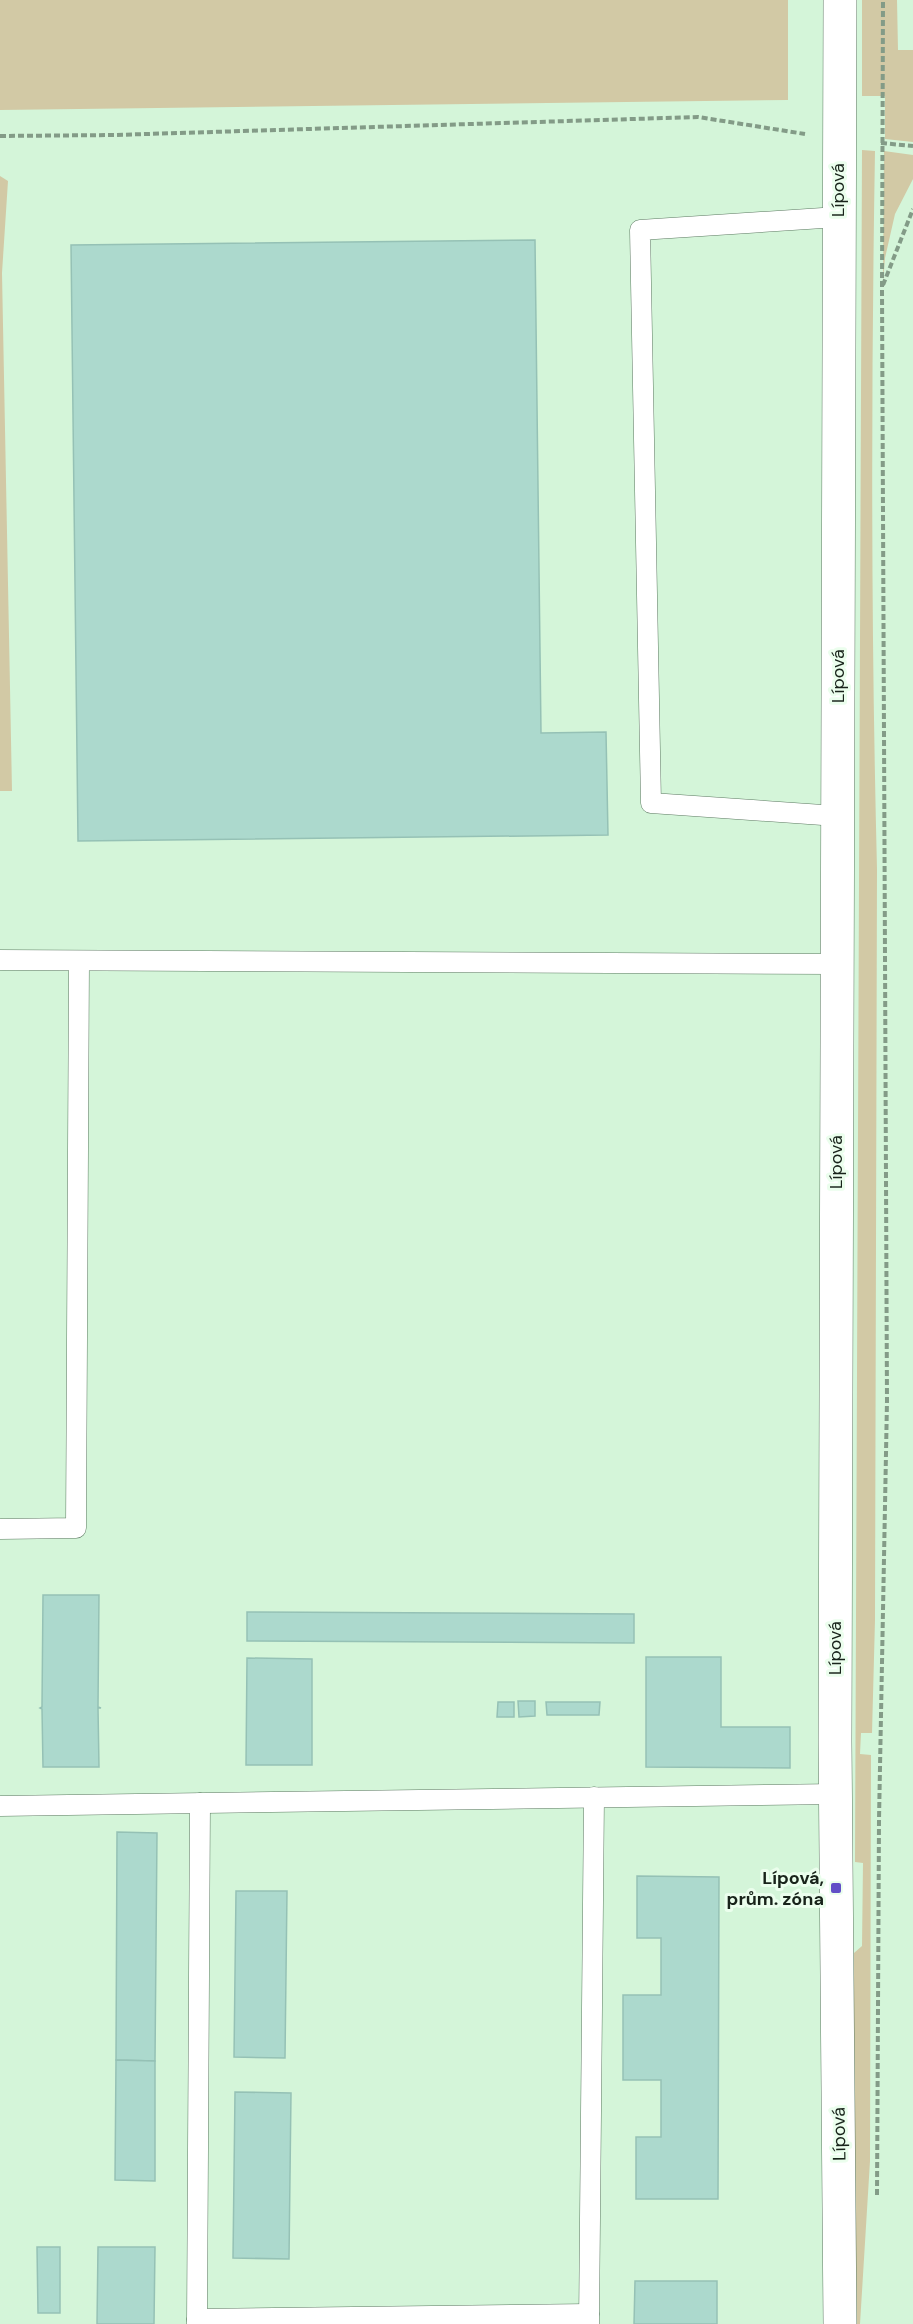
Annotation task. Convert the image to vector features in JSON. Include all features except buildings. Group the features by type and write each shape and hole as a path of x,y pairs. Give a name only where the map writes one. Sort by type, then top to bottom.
{"street":[{"name":"Lípová","path":"840,0 836,1794 840,2324"}],"lane":[{"path":"837,816 651,803 640,230 838,217"},
{"path":"0,960 837,964"},
{"path":"0,1529 76,1528 79,961"},
{"path":"0,1806 836,1794"},
{"path":"200,1803 197,2321 589,2319 594,1797"}],"path":[{"path":"877,2207 879,1820 888,1401 882,0"},
{"path":"0,136 138,135 698,117 838,140"},
{"path":"882,289 913,208"}],"shaded area":[{"path":"0,0 788,0 788,100 0,110"},
{"path":"862,0 897,0 898,50 913,50 913,142 885,139 885,96 862,96"},
{"path":"862,150 875,151 872,510 877,869 875,1620 872,1733 861,1733 860,1754 871,1755 870,2161 860,2324 853,2324 854,1953 862,1946 863,1863 855,1862"},
{"path":"884,151 913,155 913,179 895,214 885,258 883,282"},
{"path":"0,176 8,181 2,273 12,791 0,791"}],"place":[{"name":"Lípová, prům. zóna","path":"836,1888"}]}
